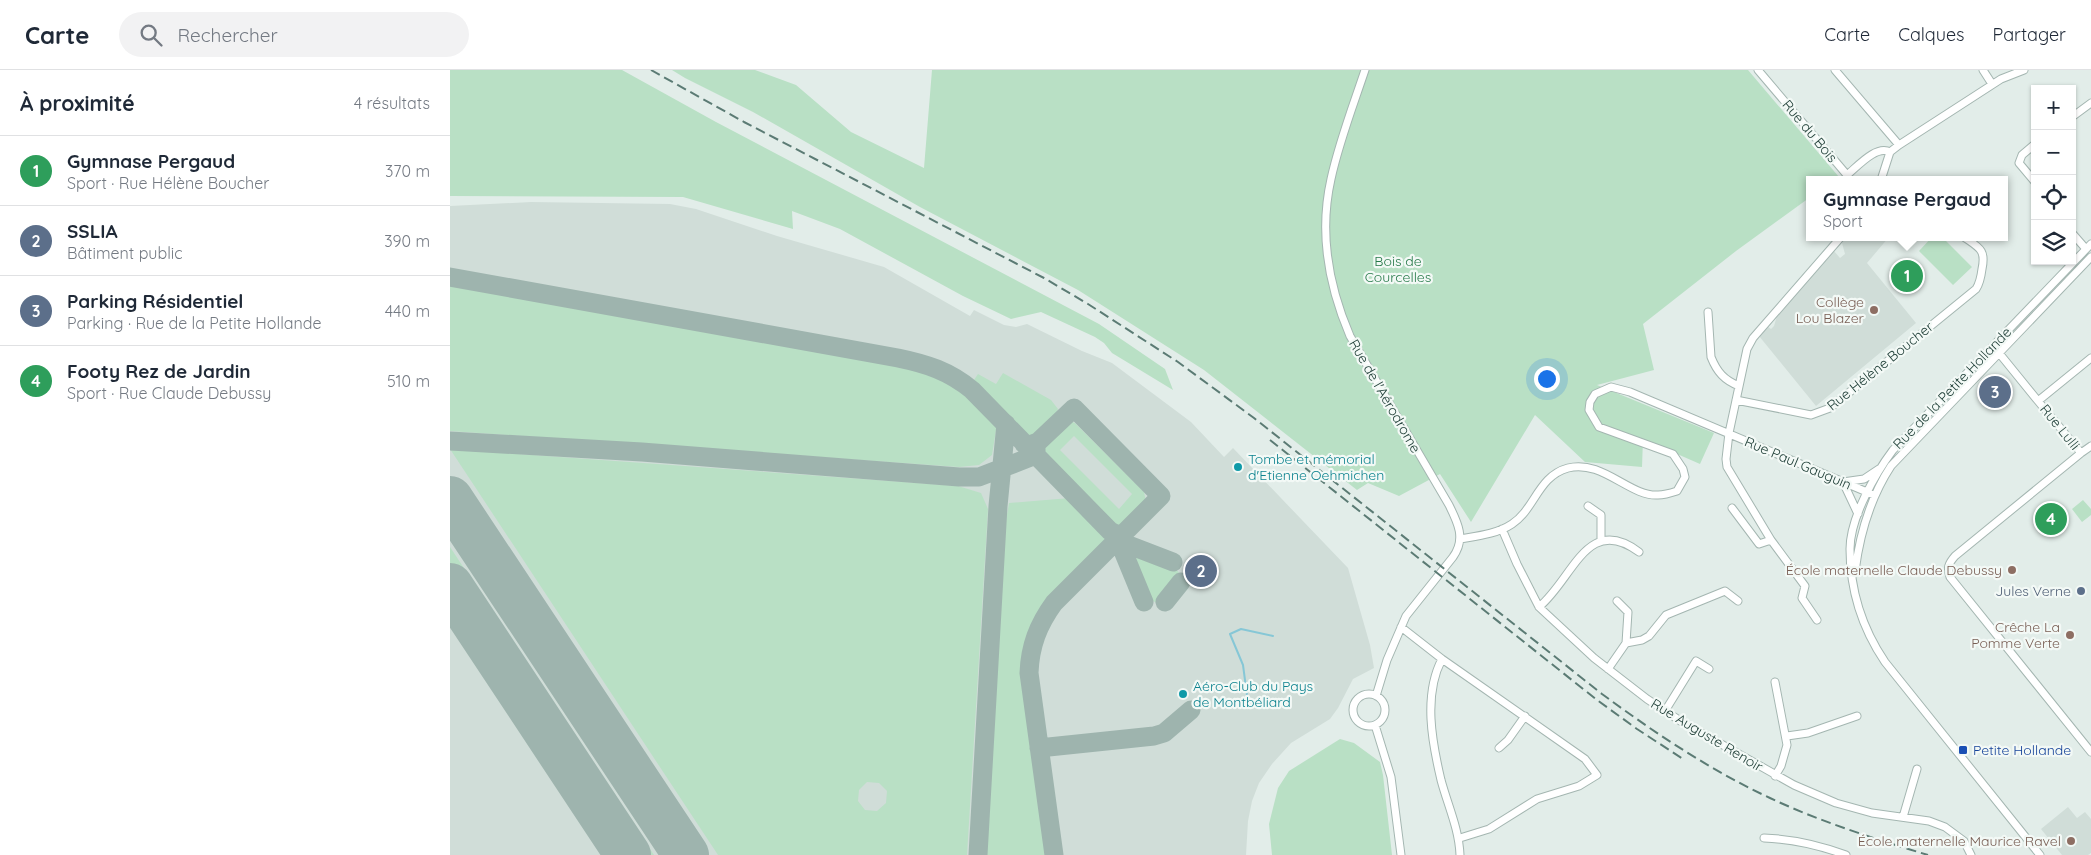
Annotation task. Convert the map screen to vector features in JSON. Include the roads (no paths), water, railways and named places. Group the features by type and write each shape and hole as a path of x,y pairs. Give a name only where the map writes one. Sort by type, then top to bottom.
{"street":[{"name":"Rue de l'Aérodrome","path":"1365,70 1337,157 1329,192 1326,226 1332,280 1339,308 1350,336 1449,505 1458,525 1460,539"},
{"name":"Rue du Bois","path":"1758,70 1847,175 1876,152 1885,150 1890,152"},
{"path":"1835,70 1899,145"},
{"path":"1983,70 1992,84"},
{"path":"1884,176 1890,152 1899,145 1978,95 1992,84 2024,70"},
{"path":"2076,114 2091,103"},
{"path":"2031,147 2022,155 2019,163 2031,177"},
{"path":"2076,236 2088,247"},
{"path":"1729,433 1747,348 1753,338 1838,241"},
{"name":"Rue Hélène Boucher","path":"1736,400 1811,415 1830,408 1976,289 1979,284 1984,258 1982,252 1969,241"},
{"name":"Rue de la Petite Hollande","path":"1854,584 1858,548 1871,494 1880,469 1893,450 2088,247"},
{"name":"Rue de la Petite Hollande","path":"2040,855 1885,662 1872,642 1857,605 1850,548 1852,532 1858,514 1891,466 2089,260"},
{"path":"1708,312 1714,363 1726,380 1739,386"},
{"path":"1999,353 2038,401"},
{"name":"Rue Lulli","path":"2078,456 2038,401 2091,358"},
{"name":"Rue Paul Gauguin","path":"1502,529 1518,519 1550,477 1568,468 1588,468 1599,471 1644,493 1657,496 1677,491 1684,477 1683,469 1673,454 1599,427 1589,410 1590,402 1594,394 1612,387 1630,392 1696,419 1871,494"},
{"name":"Rue Paul Gauguin","path":"1729,433 1726,459 1727,468 1771,540 1804,586 1802,598 1818,620"},
{"path":"2091,446 1955,556 1948,569 1950,578 2091,752"},
{"path":"1858,514 1843,482 1864,479 1880,469"},
{"path":"1588,506 1601,515 1601,540"},
{"path":"1732,508 1759,544 1771,540"},
{"path":"1376,696 1400,627 1410,609 1458,550 1460,539 1502,529"},
{"name":"Rue Auguste Renoir","path":"1502,529 1516,564 1539,607 1608,669 1665,711 1776,776 1836,803 1872,813 1929,821 1945,826 1964,841 1971,855"},
{"path":"1539,607 1587,549 1601,540 1616,539 1627,543 1640,552"},
{"path":"1626,643 1642,640 1649,636 1666,615 1725,591 1738,600"},
{"path":"1608,669 1626,643 1628,612 1616,601"},
{"path":"1400,627 1442,659 1585,759 1598,775 1579,786 1537,799 1489,829 1460,838"},
{"path":"1442,659 1435,672 1432,685 1431,711 1435,750 1441,781 1460,838 1460,855"},
{"path":"1665,711 1696,661 1709,669"},
{"path":"1775,682 1787,736 1787,750 1776,776"},
{"path":"1363,696 1376,696 1385,708 1383,718 1375,725 1370,726 1360,723 1356,719 1354,710 1356,702 1363,696"},
{"path":"1499,748 1508,740 1525,716"},
{"path":"1787,736 1808,733 1857,716"},
{"path":"1375,725 1391,777 1401,855"},
{"path":"1903,817 1917,769"},
{"path":"1764,838 1799,841 1829,848 1846,855"}],"waterway":[{"path":"1248,703 1243,665 1230,634 1241,629 1273,636"}],"railway":[{"path":"651,70 744,122 1044,278 1178,362 1254,418 1602,694 1683,750 1748,787 1789,807 1848,830 1928,855"},
{"path":"1270,440 1597,700 1683,759"}],"place":[{"name":"Gymnase Pergaud","path":"1907,276"},
{"name":"Collège Lou Blazer","path":"1874,310"},
{"name":"Parking Résidentiel","path":"1995,392"},
{"name":"Tombe et mémorial d'Etienne Oehmichen","path":"1238,467"},
{"name":"Footy Rez de Jardin","path":"2051,519"},
{"name":"École maternelle Claude Debussy","path":"2012,570"},
{"name":"SSLIA","path":"1201,571"},
{"name":"Jules Verne","path":"2081,591"},
{"name":"Crêche La Pomme Verte","path":"2070,635"},
{"name":"Aéro-Club du Pays de Montbéliard","path":"1183,694"},
{"name":"Petite Hollande","path":"1963,750"},
{"name":"École maternelle Maurice Ravel","path":"2071,841"}],"park label":[{"name":"Bois de Courcelles","path":"1398,270"}]}
